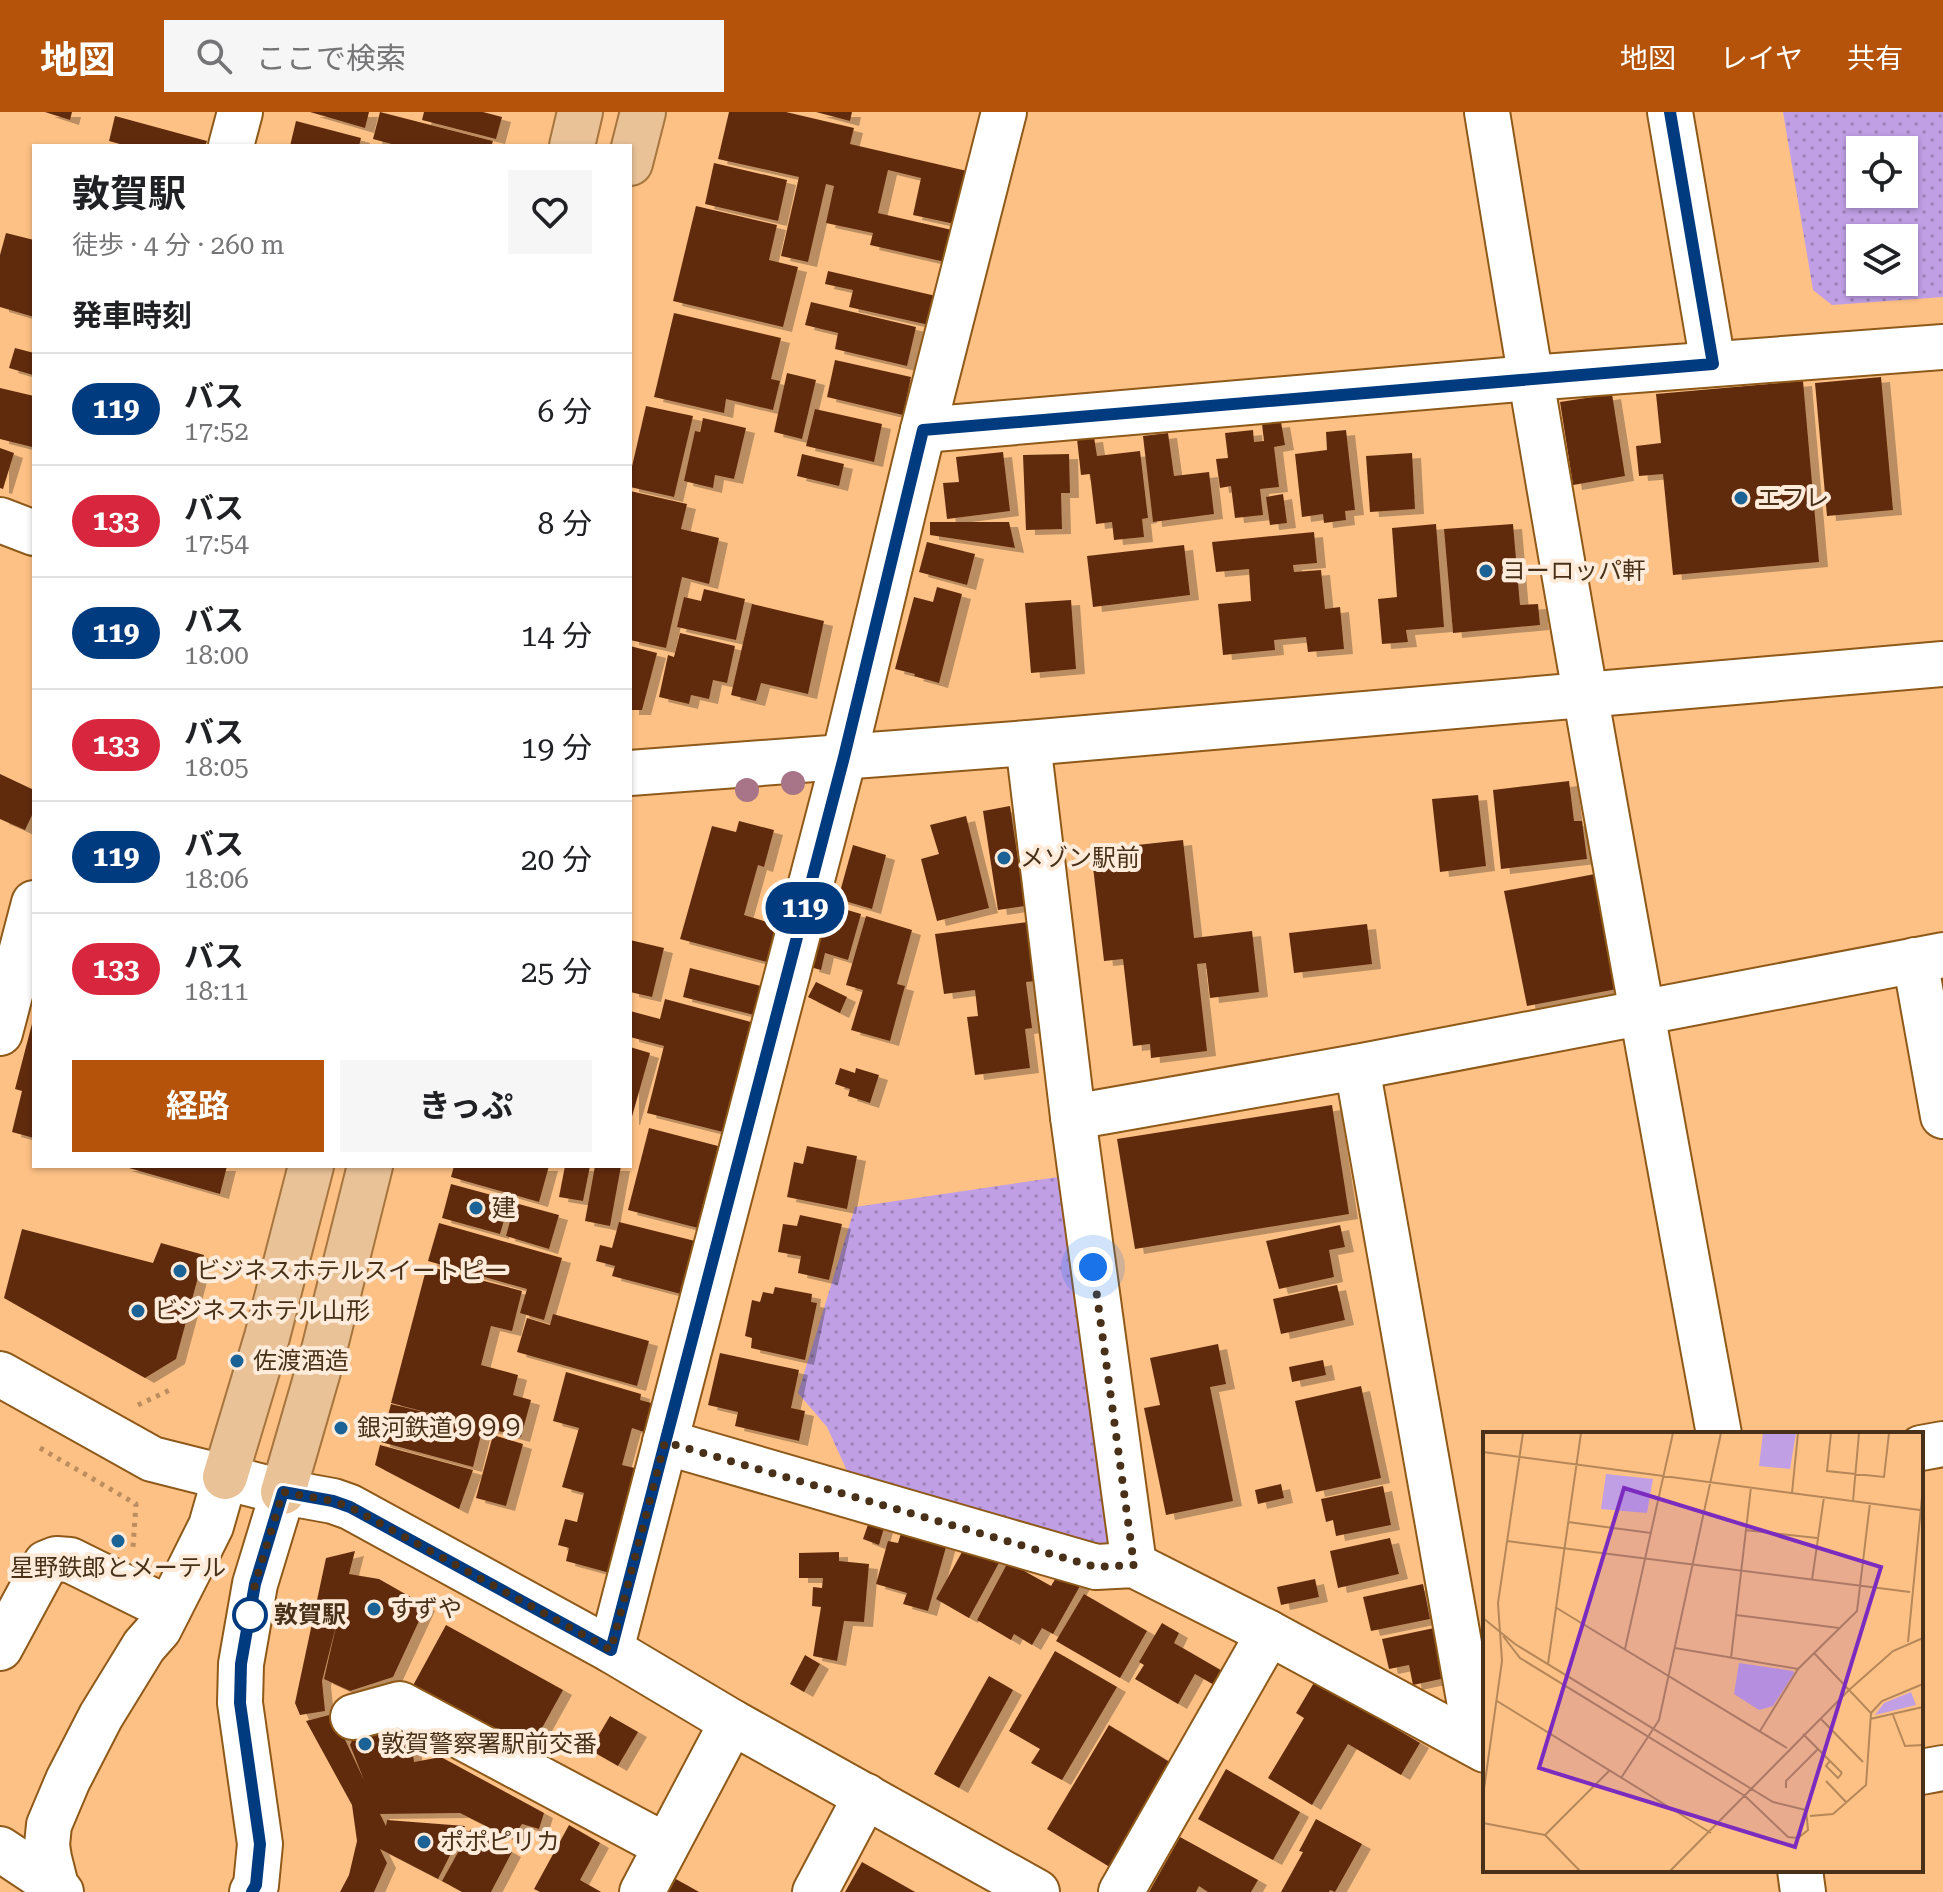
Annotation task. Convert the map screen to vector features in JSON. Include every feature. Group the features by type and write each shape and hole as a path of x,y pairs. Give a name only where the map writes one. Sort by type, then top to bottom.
{"main road":[{"path":"572,144 580,112"},
{"path":"632,155 643,112"},
{"path":"225,1477 267,1337 310,1168"},
{"path":"283,1492 323,1354 370,1168"}],"street":[{"path":"232,144 240,112"},
{"path":"611,1650 844,757 1004,112"},
{"path":"1487,112 1585,695 1719,1432"},
{"path":"1670,112 1713,364"},
{"path":"923,430 1530,378 1943,347"},
{"path":"0,520 32,532"},
{"path":"632,773 1028,743 1943,664"},
{"path":"1028,743 1073,1117 1134,1565"},
{"path":"0,1033 32,911"},
{"path":"1073,1117 1357,1067 1929,958 1943,1116"},
{"path":"1357,1067 1481,1747"},
{"path":"0,1374 152,1459 350,1507 611,1650 732,1722 1037,1892"},
{"path":"665,1442 1096,1567 1134,1565 1269,1633 1481,1747"},
{"path":"1923,1448 1943,1444"},
{"path":"58,1889 47,1845 49,1825 101,1716 144,1646 159,1629 211,1526 225,1477"},
{"path":"252,1892 256,1885 260,1844 240,1703 241,1664 255,1584 283,1492"},
{"path":"0,1648 46,1563 56,1559 70,1560 87,1567 169,1609"},
{"path":"1121,1892 1269,1633"},
{"path":"353,1717 400,1704 666,1846"},
{"path":"642,1892 732,1722"},
{"path":"1923,1772 1943,1768"},
{"path":"815,1892 866,1796"},
{"path":"0,1849 58,1889"},
{"path":"1800,1872 1803,1892"}],"path":[{"path":"27,1441 136,1504"}],"shaded area":[{"path":"1783,112 1943,112 1943,297 1832,305 1813,290"},
{"path":"1058,1177 1110,1537 1103,1549 849,1475 827,1427 798,1393 855,1207"}],"building":[{"path":"45,112 72,112 70,120"},
{"path":"310,112 369,112 365,128"},
{"path":"380,112 493,141 492,144 392,144 373,139"},
{"path":"424,112 483,112 502,117 496,139 422,120"},
{"path":"729,112 786,112 854,128 850,144 967,171 955,224 913,215 921,178 888,170 878,213 952,230 945,262 870,245 873,233 826,223 834,186 826,184 808,262 781,256 799,177 718,159"},
{"path":"816,112 852,112 850,121"},
{"path":"115,116 207,141 206,144 120,144 109,141"},
{"path":"296,121 361,138 360,144 290,144"},
{"path":"714,163 787,180 778,221 705,204"},
{"path":"696,206 777,225 769,260 798,267 783,327 673,301"},
{"path":"6,233 32,240 32,316 0,307 0,255"},
{"path":"828,271 936,296 929,325 849,307 853,290 825,284"},
{"path":"811,302 916,327 907,366 835,349 838,333 805,325"},
{"path":"674,313 781,338 771,379 780,381 773,410 726,399 724,413 654,397"},
{"path":"15,348 32,352 32,375 9,368"},
{"path":"835,360 911,377 903,415 827,397"},
{"path":"787,373 816,380 802,439 774,432"},
{"path":"1881,377 1893,510 1827,516 1815,383"},
{"path":"1803,381 1819,562 1673,575 1663,474 1639,476 1636,446 1661,443 1656,394"},
{"path":"0,388 32,396 32,447 0,439"},
{"path":"1612,394 1625,476 1573,485 1560,402"},
{"path":"646,406 693,416 674,497 632,487 632,466"},
{"path":"815,409 882,424 874,462 806,446"},
{"path":"703,418 746,428 734,479 715,475 713,488 684,481 695,431 700,432"},
{"path":"1281,422 1285,445 1274,447 1279,487 1260,489 1263,515 1235,518 1231,486 1220,488 1216,459 1228,458 1225,433 1253,430 1254,442 1264,441 1262,424"},
{"path":"1346,430 1355,510 1345,511 1346,520 1324,523 1323,514 1302,517 1295,454 1327,450 1326,432"},
{"path":"1168,433 1174,476 1209,472 1214,514 1153,522 1143,436"},
{"path":"1094,437 1097,456 1140,451 1148,518 1142,519 1144,537 1114,540 1112,522 1096,524 1090,474 1081,475 1077,439"},
{"path":"0,448 14,453 3,489 0,488"},
{"path":"1003,452 1010,511 947,519 943,483 959,482 956,457"},
{"path":"1412,453 1415,509 1370,512 1366,456"},
{"path":"802,454 844,464 839,486 797,476"},
{"path":"1069,454 1070,493 1061,493 1062,529 1026,530 1023,455"},
{"path":"632,491 687,504 681,529 719,538 709,584 682,577 666,648 632,640"},
{"path":"1283,494 1287,523 1270,525 1266,497"},
{"path":"930,522 1009,522 1015,548 930,535"},
{"path":"1436,524 1444,627 1406,630 1408,642 1382,644 1378,599 1397,597 1392,528"},
{"path":"1513,524 1520,605 1538,604 1540,625 1453,633 1444,529"},
{"path":"1314,532 1317,563 1293,565 1294,572 1321,570 1325,609 1340,607 1344,649 1308,652 1306,637 1274,640 1275,650 1223,655 1218,604 1251,601 1249,569 1216,572 1212,542"},
{"path":"927,542 975,554 967,585 919,572"},
{"path":"1184,545 1190,595 1093,607 1087,556"},
{"path":"937,587 962,594 939,683 895,669 914,597 933,602"},
{"path":"704,589 745,599 736,640 677,627 684,597 701,601"},
{"path":"1071,600 1076,669 1031,673 1025,603"},
{"path":"752,604 824,621 808,694 761,683 756,701 731,695"},
{"path":"680,633 735,646 727,683 713,680 709,699 691,695 689,704 659,697 668,655 674,657"},
{"path":"632,647 657,653 642,710 632,710"},
{"path":"0,774 32,789 32,815 25,830 0,819"},
{"path":"1569,781 1574,821 1582,821 1587,859 1501,869 1493,790"},
{"path":"1478,795 1486,866 1440,872 1432,799"},
{"name":"メゾン駅前","path":"1010,806 1025,906 998,910 983,811"},
{"path":"966,816 989,908 937,921 921,859 939,854 930,825"},
{"path":"739,821 774,830 764,867 758,865 744,915 777,925 767,962 680,939 712,826 736,832"},
{"path":"1183,840 1194,938 1252,931 1259,992 1210,998 1206,963 1197,964 1207,1051 1151,1058 1150,1044 1133,1046 1123,959 1104,961 1091,850"},
{"path":"853,845 886,855 872,909 838,899"},
{"path":"1595,874 1617,989 1527,1006 1504,891"},
{"path":"827,904 861,914 848,960 825,953 821,970 810,967"},
{"path":"866,916 912,930 897,984 905,986 890,1041 851,1030 863,990 846,985"},
{"path":"1028,922 1036,981 1026,982 1032,1028 1025,1029 1030,1068 975,1075 967,1017 978,1016 975,990 944,994 935,934"},
{"path":"1367,924 1372,964 1294,973 1289,933"},
{"path":"632,940 664,948 652,997 632,992"},
{"path":"690,968 761,986 754,1015 683,997"},
{"path":"816,982 847,997 840,1013 808,997"},
{"path":"665,999 751,1022 723,1132 647,1113 664,1046 632,1038 632,1012 660,1019"},
{"path":"32,1024 32,1137 12,1132 22,1091 15,1089"},
{"path":"632,1048 650,1053 632,1116"},
{"path":"840,1068 855,1073 856,1068 879,1075 870,1103 848,1096 850,1089 835,1084"},
{"path":"1332,1105 1349,1214 1135,1249 1117,1139"},
{"path":"649,1128 718,1146 698,1228 628,1210"},
{"path":"807,1146 857,1156 847,1209 787,1197 794,1162 803,1164"},
{"path":"129,1168 226,1168 220,1194"},
{"path":"453,1168 548,1168 539,1202 451,1177"},
{"path":"565,1168 590,1168 583,1201 559,1197"},
{"path":"595,1168 621,1168 610,1226 585,1221"},
{"path":"451,1184 510,1200 500,1234 442,1218"},
{"path":"515,1203 559,1215 549,1249 506,1236"},
{"path":"800,1215 842,1224 829,1280 798,1273 801,1256 778,1252 783,1224 797,1226"},
{"path":"619,1222 695,1241 681,1294 612,1276 615,1266 596,1261 600,1245 612,1248"},
{"path":"439,1223 562,1258 544,1320 520,1313 527,1289 428,1261"},
{"path":"1340,1225 1345,1247 1329,1250 1334,1277 1279,1289 1266,1241"},
{"path":"22,1229 153,1263 161,1243 204,1255 176,1359 145,1378 4,1298"},
{"path":"427,1266 522,1291 512,1331 491,1326 481,1365 518,1375 513,1395 531,1400 521,1437 483,1427 473,1467 381,1442 391,1404 448,1418 391,1403"},
{"path":"1337,1285 1345,1320 1281,1334 1273,1299"},
{"path":"775,1287 812,1294 811,1302 817,1303 805,1360 751,1348 752,1338 745,1336 752,1300 760,1302 763,1292 773,1294"},
{"path":"553,1314 649,1341 637,1386 517,1352 527,1318 550,1325"},
{"path":"1218,1344 1226,1384 1210,1387 1233,1501 1166,1515 1144,1408 1160,1405 1150,1358"},
{"path":"720,1353 799,1370 791,1408 805,1411 799,1441 735,1426 738,1412 708,1405"},
{"path":"1323,1360 1326,1375 1292,1382 1289,1367"},
{"path":"566,1372 641,1394 640,1400 655,1404 647,1433 632,1428 622,1465 639,1469 610,1573 566,1561 569,1548 558,1545 565,1519 577,1522 584,1493 562,1487 579,1428 553,1421"},
{"path":"1361,1386 1381,1478 1316,1492 1295,1401"},
{"path":"493,1435 523,1444 506,1506 476,1498"},
{"path":"380,1445 473,1470 459,1509 375,1465"},
{"path":"1281,1484 1284,1498 1258,1504 1255,1490"},
{"path":"1383,1486 1391,1525 1336,1536 1333,1520 1326,1522 1321,1499"},
{"path":"871,1516 886,1521 879,1545 863,1539"},
{"path":"903,1527 948,1540 928,1611 903,1604 907,1593 876,1584 888,1541 898,1543"},
{"path":"1390,1538 1399,1574 1338,1588 1330,1551"},
{"path":"967,1543 1000,1561 969,1618 936,1599"},
{"path":"355,1551 349,1574 379,1579 426,1606 393,1677 350,1691 324,1679 338,1618 322,1681 325,1711 300,1715 295,1703 326,1558"},
{"path":"839,1552 839,1561 869,1564 864,1622 844,1621 837,1661 813,1656 821,1607 812,1606 813,1587 822,1588 823,1578 799,1578 799,1553"},
{"path":"1008,1562 1051,1586 1062,1568 1084,1579 1053,1634 1042,1628 1032,1645 1014,1634 1011,1640 977,1620"},
{"path":"1315,1579 1319,1597 1281,1605 1277,1587"},
{"path":"1423,1584 1430,1619 1371,1631 1363,1597"},
{"path":"1084,1594 1147,1631 1120,1678 1056,1641"},
{"path":"1162,1623 1179,1633 1174,1643 1224,1672 1216,1686 1195,1674 1178,1704 1135,1679 1144,1665 1139,1662"},
{"path":"446,1625 563,1690 526,1757 410,1691"},
{"path":"1439,1627 1450,1677 1413,1685 1409,1665 1389,1669 1382,1639"},
{"path":"1055,1651 1117,1687 1062,1780 1031,1763 1040,1749 1009,1731"},
{"path":"805,1655 820,1664 804,1692 790,1684"},
{"path":"989,1676 1013,1690 959,1788 934,1774"},
{"path":"1315,1681 1420,1743 1401,1775 1348,1744 1312,1805 1268,1778 1304,1718 1296,1713"},
{"path":"333,1714 364,1780 350,1745 354,1736 384,1725 411,1739 414,1762 441,1757 544,1813 539,1829 522,1824 512,1839 460,1813 380,1814 386,1826 387,1820 465,1826 438,1879 380,1849 387,1863 374,1892 340,1892 349,1875 357,1841 352,1805 306,1721"},
{"path":"610,1716 638,1732 618,1766 590,1750"},
{"path":"1109,1725 1176,1766 1113,1869 1047,1829"},
{"path":"1226,1769 1300,1812 1273,1860 1198,1819"},
{"path":"1316,1819 1362,1844 1335,1892 1281,1892 1303,1852 1299,1851"},
{"path":"569,1825 600,1843 580,1880 601,1892 540,1892 534,1889"},
{"path":"471,1829 512,1852 491,1892 462,1892 442,1881"},
{"path":"1180,1837 1258,1880 1251,1892 1208,1892 1199,1886 1196,1892 1149,1892"},
{"path":"862,1862 915,1892 845,1892"},
{"path":"674,1878 699,1892 666,1892"}],"bus line":[{"name":"119","path":"252,1892 256,1885 260,1844 240,1703 241,1664 255,1584 283,1492 350,1507 611,1650 844,757 923,430 1713,364 1670,112"}],"place":[{"name":"エフレ","path":"1741,498"},
{"name":"ヨーロッパ軒","path":"1486,571"},
{"name":"メゾン駅前","path":"1004,858"},
{"name":"建","path":"476,1208"},
{"name":"ビジネスホテルスイートピー","path":"180,1271"},
{"name":"ビジネスホテル山形","path":"138,1311"},
{"name":"佐渡酒造","path":"237,1361"},
{"name":"銀河鉄道９９９","path":"341,1428"},
{"name":"星野鉄郎とメーテル","path":"118,1541"},
{"name":"すずや","path":"374,1609"},
{"name":"敦賀駅","path":"250,1615"},
{"name":"敦賀警察署駅前交番","path":"365,1744"},
{"name":"ポポピリカ","path":"424,1842"}],"route":[{"path":"250,1615 266,1543 283,1492 350,1507 611,1650 665,1442 1096,1567 1134,1565 1093,1267"}]}
